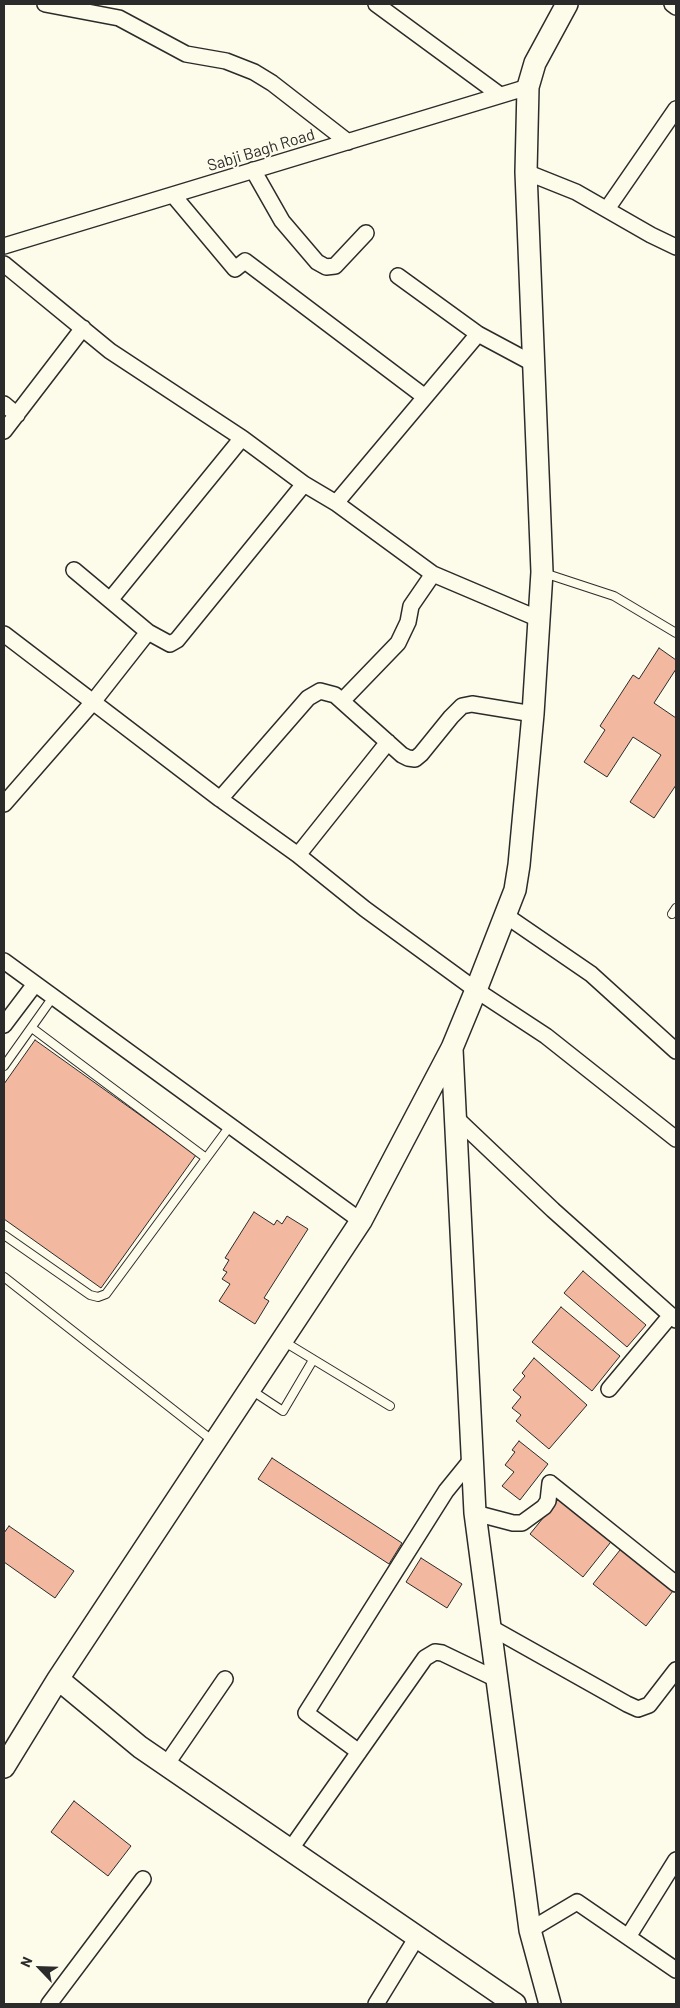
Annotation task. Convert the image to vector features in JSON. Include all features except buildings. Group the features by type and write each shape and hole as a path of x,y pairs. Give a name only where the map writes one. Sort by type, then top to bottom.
{"main road":[{"path":"5,1761 360,1221 452,1048 506,915 514,890 518,865 533,714 542,572 526,172 528,86 535,63 568,4"},
{"path":"452,1048 475,1513 530,1930 550,2004"},
{"path":"58,1679 140,1747 515,2004"}],"street":[{"path":"55,4 119,18 186,54 226,61 254,72 272,83 348,142"},
{"path":"376,4 500,95"},
{"path":"672,4 676,7"},
{"name":"Sabji Bagh Road","path":"4,246 528,86"},
{"path":"607,209 676,109"},
{"path":"253,170 282,221 317,262 326,267 335,266 366,233"},
{"path":"526,172 576,192 651,235 676,247"},
{"path":"173,195 236,269 245,261 425,397"},
{"path":"4,264 110,351 242,438 304,484 336,503 432,574 539,618"},
{"path":"398,276 478,334 534,364"},
{"path":"4,432 83,328"},
{"path":"336,503 478,334"},
{"path":"4,404 17,415"},
{"path":"110,600 242,438"},
{"path":"74,570 148,632 170,644 177,640 304,484"},
{"path":"342,701 398,643 408,622 411,606 432,574"},
{"path":"4,804 93,702 148,632"},
{"path":"4,634 220,799 298,855 365,909 476,990 546,1036 676,1139"},
{"path":"220,799 308,698 320,691 335,695 402,755 408,758 415,758 420,754 462,706 472,704 533,714"},
{"path":"298,855 388,742"},
{"path":"506,915 590,974 676,1051"},
{"path":"4,961 360,1221"},
{"path":"4,1025 34,984"},
{"path":"455,1117 553,1210 674,1317 609,1388"},
{"path":"359,1752 306,1713 446,1491 472,1458"},
{"path":"475,1513 513,1524 522,1523 548,1501 550,1483 676,1584"},
{"path":"490,1627 638,1709 649,1705 676,1670"},
{"path":"290,1850 425,1658 430,1654 442,1653 496,1679"},
{"path":"166,1765 225,1679"},
{"path":"628,1937 676,1860"},
{"path":"49,2004 143,1879"},
{"path":"530,1930 577,1902 676,1970"},
{"path":"376,2004 417,1937"}],"lane":[{"path":"542,572 614,596 676,633"},
{"path":"4,1066 53,997"},
{"path":"32,1028 206,1158"},
{"path":"4,1235 90,1296 98,1297 106,1294 230,1126"},
{"path":"4,1276 214,1442"},
{"path":"282,1340 390,1406"},
{"path":"250,1388 282,1411 313,1360"}]}
